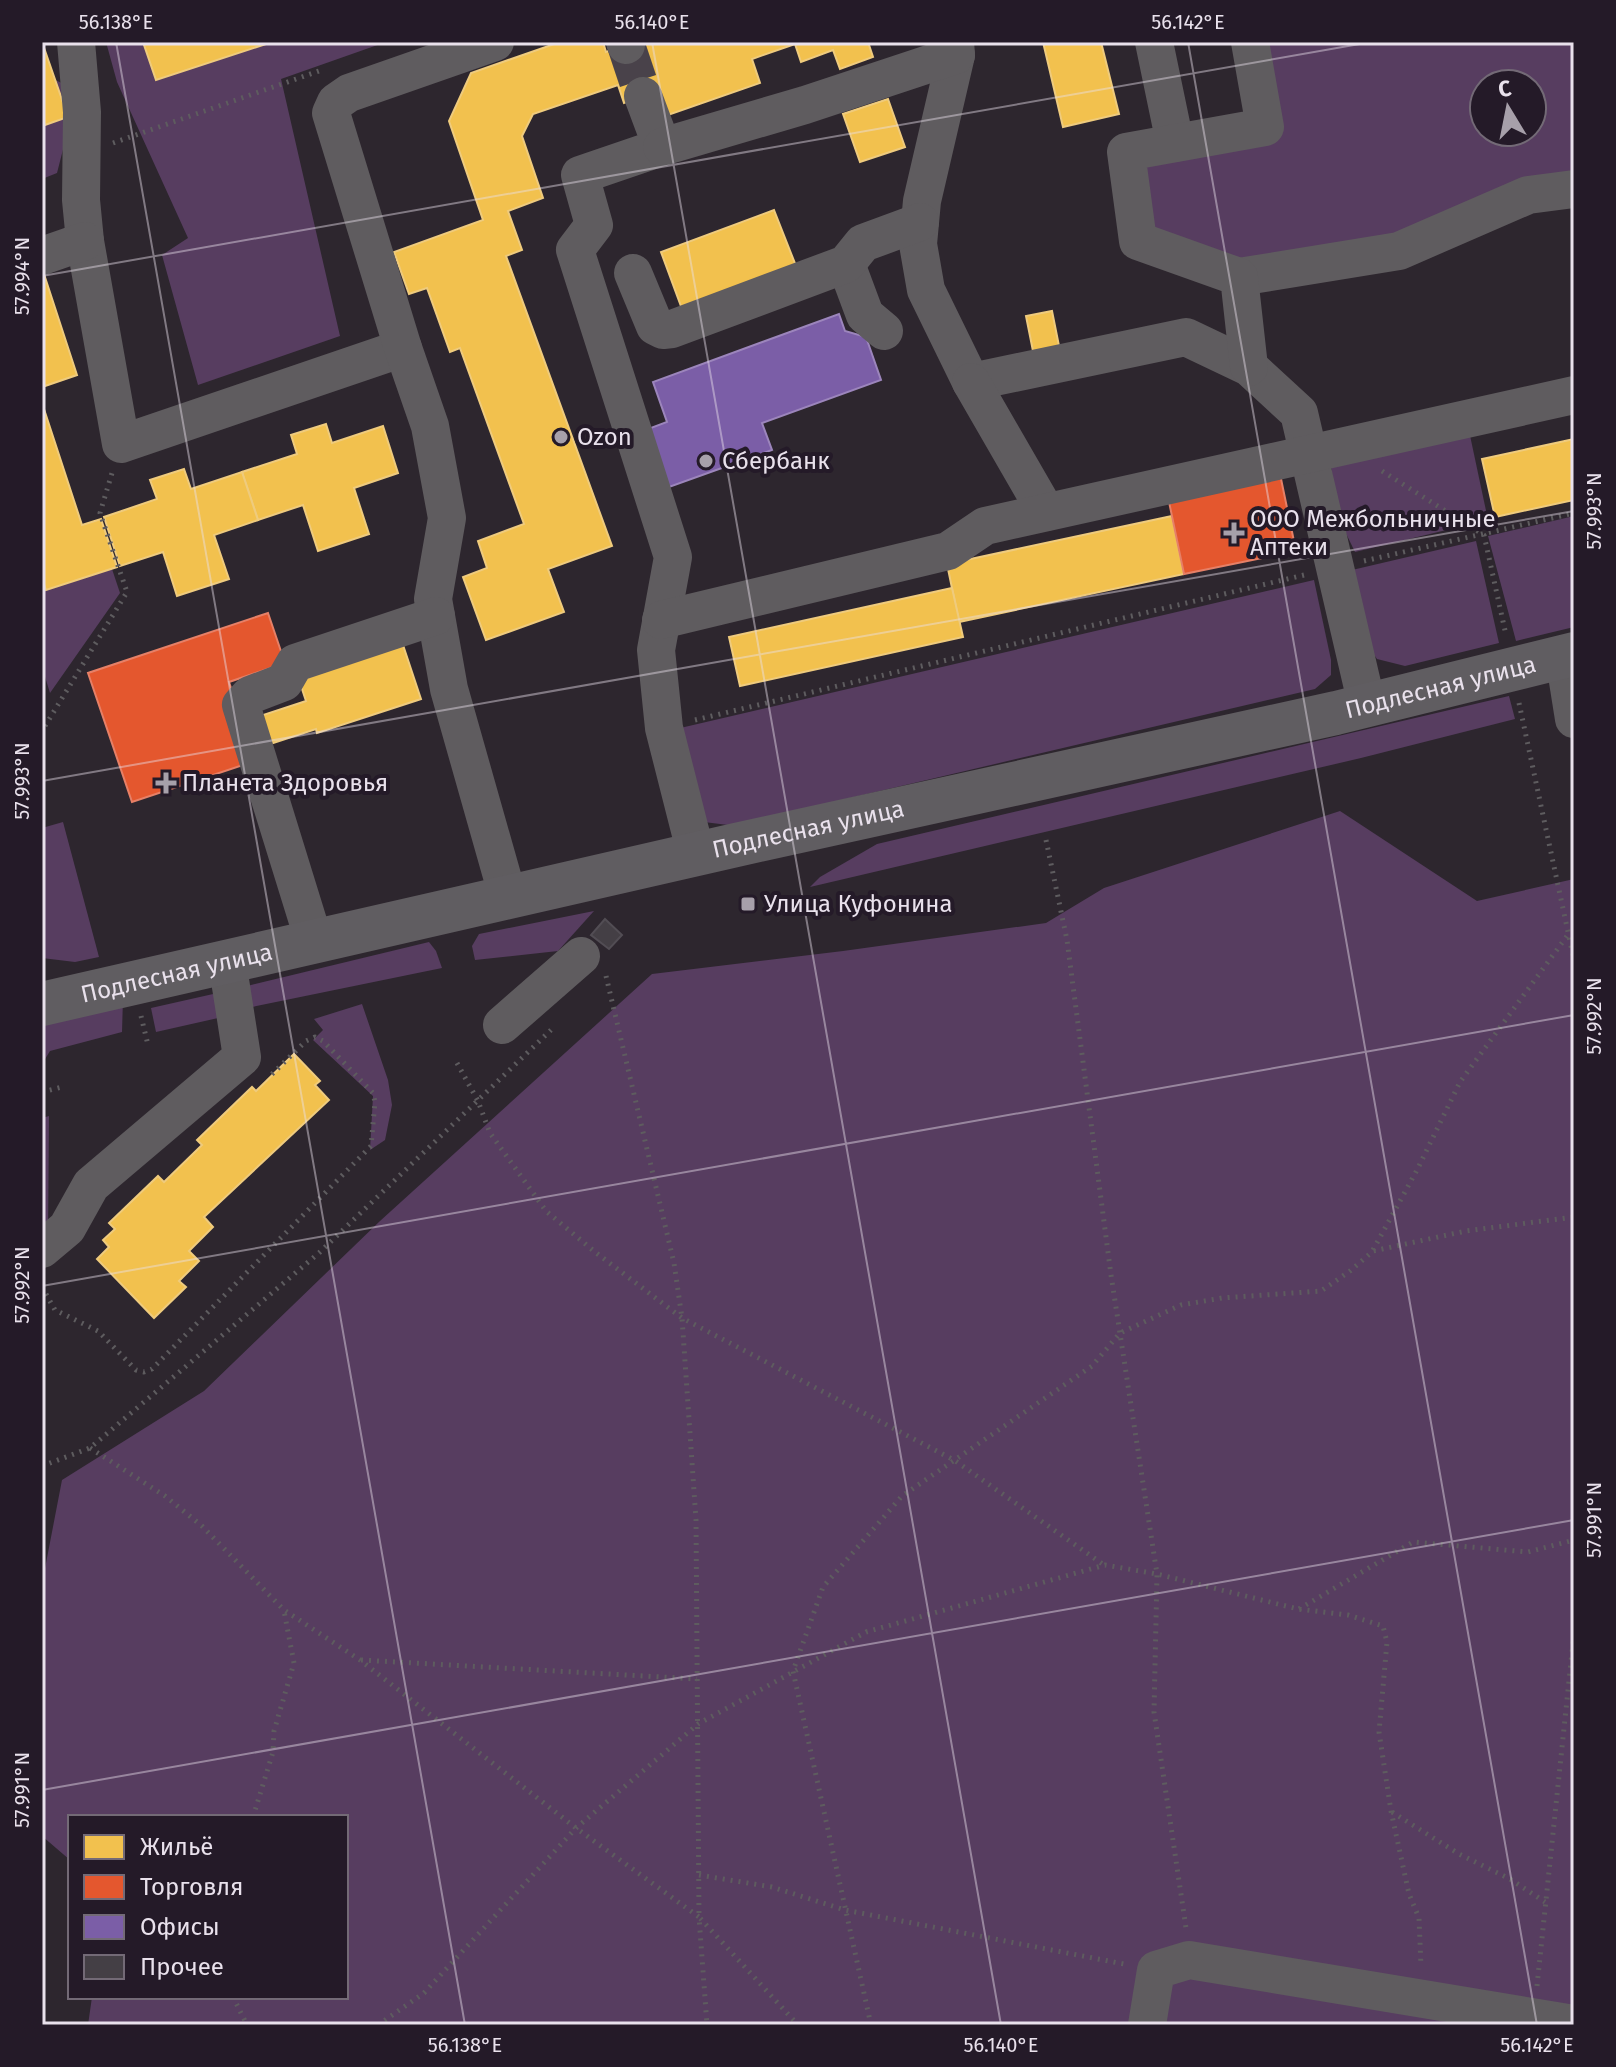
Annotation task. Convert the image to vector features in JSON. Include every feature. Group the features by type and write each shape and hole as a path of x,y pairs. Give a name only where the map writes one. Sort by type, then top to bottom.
{"main road":[{"name":"Подлесная улица","path":"42,1004 1367,705 1569,655"}],"street":[{"path":"76,42 82,112 81,200 85,241 121,444 403,348"},
{"path":"495,42 349,93 336,102 331,113 430,426 447,518 433,599 449,689 483,790 508,897"},
{"path":"1154,42 1175,143"},
{"path":"1250,42 1265,127 1126,152 1138,241 1239,277 1399,251 1528,195 1574,189"},
{"path":"696,854 664,728 656,650 673,557 575,250 594,225 580,175 805,105 955,48"},
{"path":"955,48 922,201 918,244 926,290 971,382 1046,512"},
{"path":"643,96 662,147"},
{"path":"633,273 651,320 663,330 846,264 863,243 920,222"},
{"path":"42,256 85,241"},
{"path":"846,264 865,315 884,331"},
{"path":"1239,277 1249,367"},
{"path":"971,382 1186,337 1249,367 1299,413 1327,451 1336,568 1367,705"},
{"path":"661,620 948,551 985,526 1574,395"},
{"path":"314,941 241,705 250,695 284,682 295,663 436,616"},
{"path":"1569,655 1574,719"},
{"path":"42,1249 67,1228 91,1185 242,1057 227,961"},
{"path":"502,1025 595,974"},
{"path":"1147,2025 1172,1965 1574,2024"}],"path":[{"path":"82,154 330,67"},
{"path":"45,726 127,592 100,513 121,444"},
{"path":"1327,451 1484,535 1574,960"},
{"path":"664,728 1574,513"},
{"path":"699,1875 772,1887 845,1910 1172,1965 1180,1879 1154,1712 1157,1574 1120,1333 1067,940 1046,840"},
{"path":"871,2025 793,1671 823,1587 902,1496 1092,1366 1120,1333 1181,1305 1222,1298 1321,1291 1373,1251 1460,1082 1568,936"},
{"path":"595,974 674,1263 682,1318 696,1520 699,1917 707,2025"},
{"path":"141,1015 148,1045"},
{"path":"42,1466 90,1448 320,1252 553,1029"},
{"path":"42,1287 55,1310 98,1331 136,1370 144,1372 152,1369 371,1146 373,1093 323,1041 315,1037 306,1041 268,1079 260,1082 253,1080 237,1063"},
{"path":"457,1063 478,1101 490,1133 546,1211 682,1318 954,1460 1105,1565 1157,1574 1298,1609 1348,1615 1383,1626 1387,1642 1379,1732 1391,1811 1409,1894 1419,1918 1422,1977"},
{"path":"42,1092 62,1087"},
{"path":"1373,1251 1466,1231 1574,1217"},
{"path":"90,1448 165,1496 202,1526 284,1610 360,1660 576,1828 699,1917 798,2025"},
{"path":"1298,1609 1413,1542 1528,1552 1574,1540"},
{"path":"378,2025 424,1993 576,1828 698,1724 866,1632 1105,1565"},
{"path":"254,1815 273,1752 274,1731 294,1663 284,1610"},
{"path":"1534,2019 1574,1633"},
{"path":"360,1660 697,1679"},
{"path":"1391,1811 1459,1854 1510,1879 1545,1902"},
{"path":"234,1999 247,2025"}],"shaded area":[{"path":"106,42 143,42 156,80 272,42 386,42 281,79 340,336 198,385 162,255 188,238 117,82"},
{"path":"1266,42 1574,42 1574,178 1378,244 1245,260 1150,231 1139,169 1281,132"},
{"path":"55,80 71,87 71,118 57,173 42,179 42,126 68,117"},
{"path":"1468,426 1488,520 1355,552 1338,517 1331,466"},
{"path":"1574,516 1574,627 1516,641 1488,536"},
{"path":"1476,541 1499,643 1405,666 1377,659 1368,646 1352,570"},
{"path":"112,569 120,593 50,693 42,667 42,578 47,590"},
{"path":"1314,580 1331,660 1331,675 1315,689 803,809 728,825 704,822 676,729"},
{"path":"1509,696 1515,719 810,887 820,877 877,844"},
{"path":"1340,811 1477,901 1574,879 1574,2025 88,2025 92,1999 348,1999 348,1815 68,1815 68,1858 42,1836 42,1584 62,1480 204,1391 380,1221 652,974 1046,923 1104,888"},
{"path":"63,822 99,957 75,962 42,958 42,828"},
{"path":"594,911 558,951 475,960 472,946 479,934"},
{"path":"429,942 442,968 247,1008 243,987"},
{"path":"222,992 227,1016 156,1032 151,1008"},
{"path":"123,998 122,1032 50,1051 42,1064 42,1020"},
{"path":"362,1004 388,1080 392,1105 385,1140 370,1150 373,1096 313,1040 323,1030 314,1019"},
{"path":"49,1116 48,1238 42,1240 42,1118"}],"building: Жильё":[{"path":"42,42 68,117 42,126"},
{"path":"143,42 272,42 156,80"},
{"path":"560,42 603,42 606,52 633,42 868,42 873,57 840,69 833,50 801,62 795,44 752,59 760,83 665,116 656,91 624,103 618,85 533,114 522,136 543,198 508,211 522,250 506,256 612,546 548,569 564,612 486,640 463,577 487,568 478,541 524,524 460,348 450,352 427,288 409,294 394,252 483,220 449,121 471,73"},
{"path":"1043,42 1101,42 1119,114 1063,127"},
{"path":"888,99 905,147 860,162 843,114"},
{"path":"774,210 796,266 682,309 661,252"},
{"path":"42,268 77,375 42,387"},
{"path":"1052,311 1061,356 1035,361 1026,316"},
{"path":"42,403 82,525 101,519 117,567 46,590 42,578"},
{"path":"326,424 332,443 383,426 398,473 354,488 369,534 318,551 303,505 258,520 242,472 297,454 291,435"},
{"path":"1574,439 1574,500 1495,517 1482,459"},
{"path":"184,469 191,489 242,472 258,520 214,535 229,579 177,596 163,552 120,566 104,517 157,499 150,480"},
{"path":"1172,516 1184,574 959,622 947,564"},
{"path":"952,588 963,637 740,686 729,637"},
{"path":"402,642 421,699 317,733 316,729 261,747 251,719 306,701 298,677"},
{"path":"294,1054 320,1081 315,1085 329,1100 204,1217 213,1227 189,1251 199,1261 179,1281 186,1287 154,1318 97,1259 109,1247 103,1240 115,1229 109,1223 158,1176 164,1182 202,1145 197,1140 252,1087 256,1091"}],"building: Торговля":[{"name":"ООО Межбольничные Аптеки","path":"1280,474 1296,551 1184,574 1168,497"},
{"path":"268,613 285,663 229,682 255,761 132,802 88,673"}],"building: Офисы":[{"path":"839,314 845,331 866,337 881,380 762,423 772,450 669,487 648,429 667,422 653,382"}],"building: Прочее":[{"path":"605,919 622,935 609,949 591,935"}],"tunnel":[{"path":"626,45 643,96"}],"place":[{"name":"Ozon","path":"561,437"},
{"name":"Сбербанк","path":"706,461"},
{"name":"ООО Межбольничные Аптеки","path":"1234,533"},
{"name":"Планета Здоровья","path":"166,783"},
{"name":"Улица Куфонина","path":"748,904"}]}
